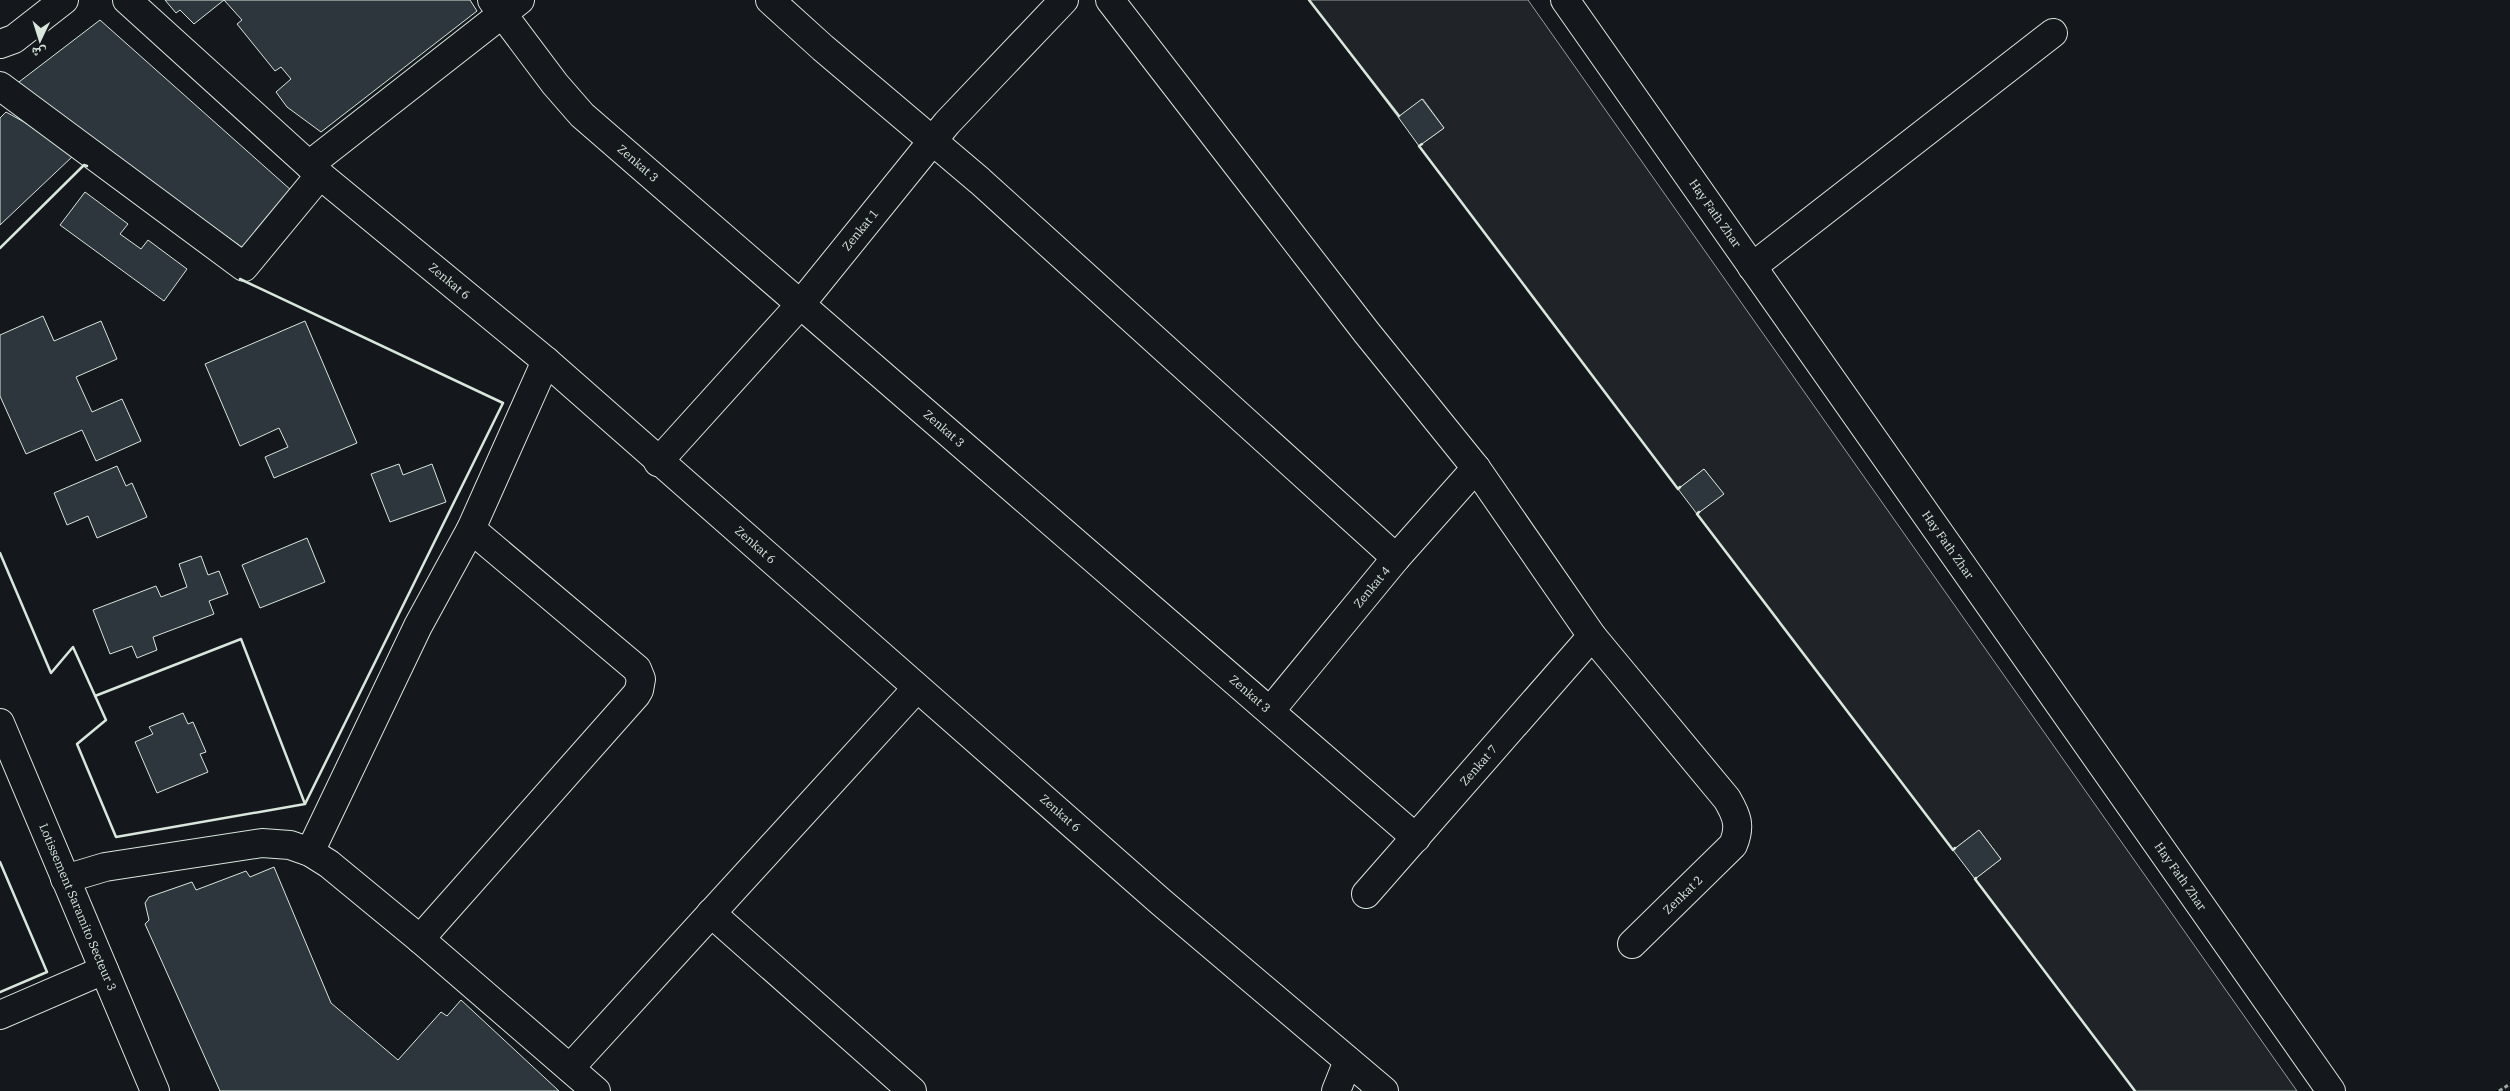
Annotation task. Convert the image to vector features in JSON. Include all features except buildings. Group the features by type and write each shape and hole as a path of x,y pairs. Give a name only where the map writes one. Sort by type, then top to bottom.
{"street":[{"path":"0,44 14,39 64,0"},
{"name":"Zenkat 6","path":"127,0 314,170 546,361 658,462 917,688 1384,1091"},
{"path":"770,0 980,182 1396,558"},
{"name":"Zenkat 1","path":"658,462 800,306 932,142 982,85 1064,0"},
{"path":"1110,0 1368,333 1476,468 1592,636"},
{"name":"Hay Fath Zhar","path":"1564,0 2331,1091"},
{"path":"0,86 244,267 314,170 505,5"},
{"name":"Zenkat 3","path":"505,5 555,84 582,115 800,306 1271,710 1416,838"},
{"path":"1752,267 2053,32"},
{"path":"310,852 418,626 471,529 546,361"},
{"name":"Zenkat 4","path":"1271,710 1396,558 1476,468"},
{"path":"420,939 636,695 640,684 637,669 471,529"},
{"name":"Zenkat 7","path":"1366,894 1592,636"},
{"name":"Zenkat 2","path":"1592,636 1727,799 1737,815 1738,826 1734,845 1632,944"},
{"path":"570,1068 917,688"},
{"name":"Lotissement Saramito Secteur 3","path":"0,723 155,1091"},
{"path":"65,879 105,867 262,843 290,844 310,852 329,864 420,939 596,1091"},
{"path":"711,913 912,1091"},
{"path":"0,1015 104,970"},
{"path":"1336,1091 1348,1061"}],"path":[{"path":"2499,1091 2510,1084"}],"shaded area":[{"path":"1309,0 1528,0 2297,1091 2135,1091 1975,879 2001,859 1979,830 1953,850 1697,514 1723,494 1704,469 1678,489 1419,146 1444,128 1423,99 1398,117"}],"wall":[{"path":"1309,0 1399,116"},
{"path":"1422,144 1419,146 1678,489 1680,487"},
{"path":"0,248 84,165 87,166"},
{"path":"240,279 503,403 305,804"},
{"path":"1699,512 1697,514 1953,850 1955,848"},
{"path":"0,553 51,673 73,647 106,720 77,744 116,837 305,804"},
{"path":"95,696 241,639 305,804"},
{"path":"0,862 47,972 0,992"},
{"path":"1976,878 2135,1091"}]}
